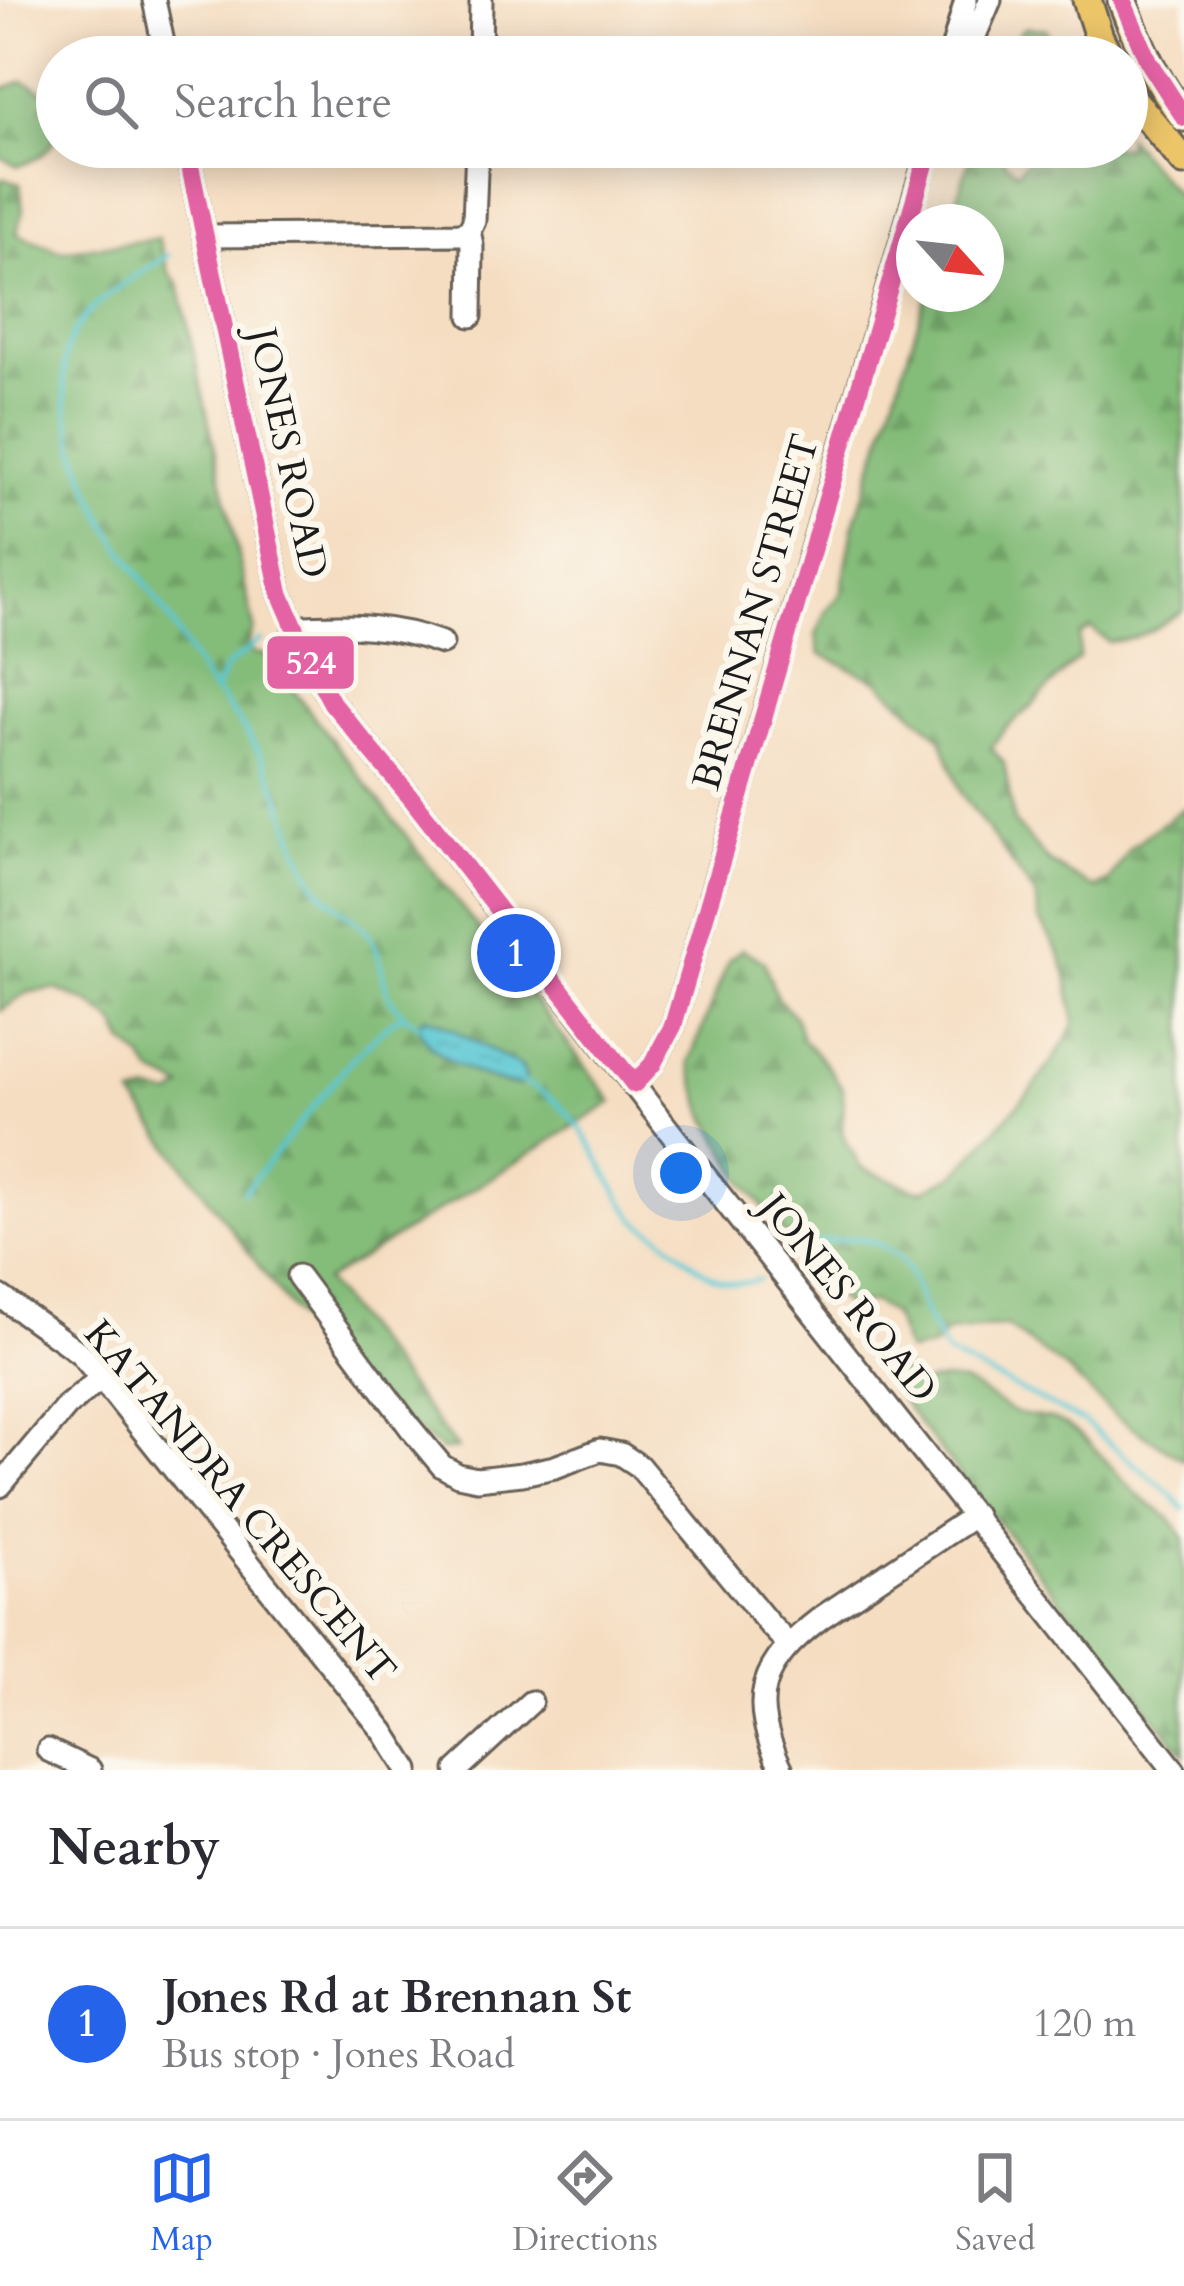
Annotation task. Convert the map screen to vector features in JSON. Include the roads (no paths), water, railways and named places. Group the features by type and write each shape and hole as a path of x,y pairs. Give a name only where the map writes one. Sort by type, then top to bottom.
{"main road":[{"path":"1122,0 1137,36"},
{"path":"1083,5 1098,36"},
{"path":"1148,62 1184,117"},
{"path":"1148,117 1184,161"}],"street":[{"path":"154,0 162,36"},
{"path":"481,36 482,0"},
{"path":"963,36 984,1"},
{"path":"973,36 984,1"},
{"name":"JONES ROAD","path":"190,168 280,593 332,703 1174,1770"},
{"path":"471,316 470,231 476,168"},
{"name":"BRENNAN STREET","path":"634,1084 652,1065 673,1025 924,168"},
{"path":"205,236 470,231"},
{"path":"294,628 334,624 410,631 442,643"},
{"path":"298,1276 442,1466 477,1479 555,1467 600,1450 621,1454 639,1466 789,1645"},
{"name":"KATANDRA CRESCENT","path":"0,1296 80,1353 371,1716 408,1770"},
{"path":"0,1486 67,1406 101,1378"},
{"path":"782,1770 767,1740 762,1710 765,1682 777,1659 822,1617 975,1515"},
{"path":"457,1770 531,1702"},
{"path":"48,1750 90,1770"}],"water":[{"path":"425,1017 522,1067 526,1078 518,1086 505,1084 444,1057 423,1036 418,1024"}],"waterway":[{"path":"169,255 107,296 71,338 65,390 80,462 110,529 261,757 315,883 368,933 393,1003 419,1025"},
{"path":"216,690 226,667 261,640"},
{"path":"244,1192 352,1059 403,1015"},
{"path":"518,1080 542,1093 575,1122 639,1222 717,1279 743,1283 759,1279"},
{"path":"788,1255 828,1241 859,1238 879,1244 900,1258 910,1273 947,1354 1084,1422 1184,1509"}],"place":[{"name":"Jones Rd at Brennan St","path":"516,953"}]}
